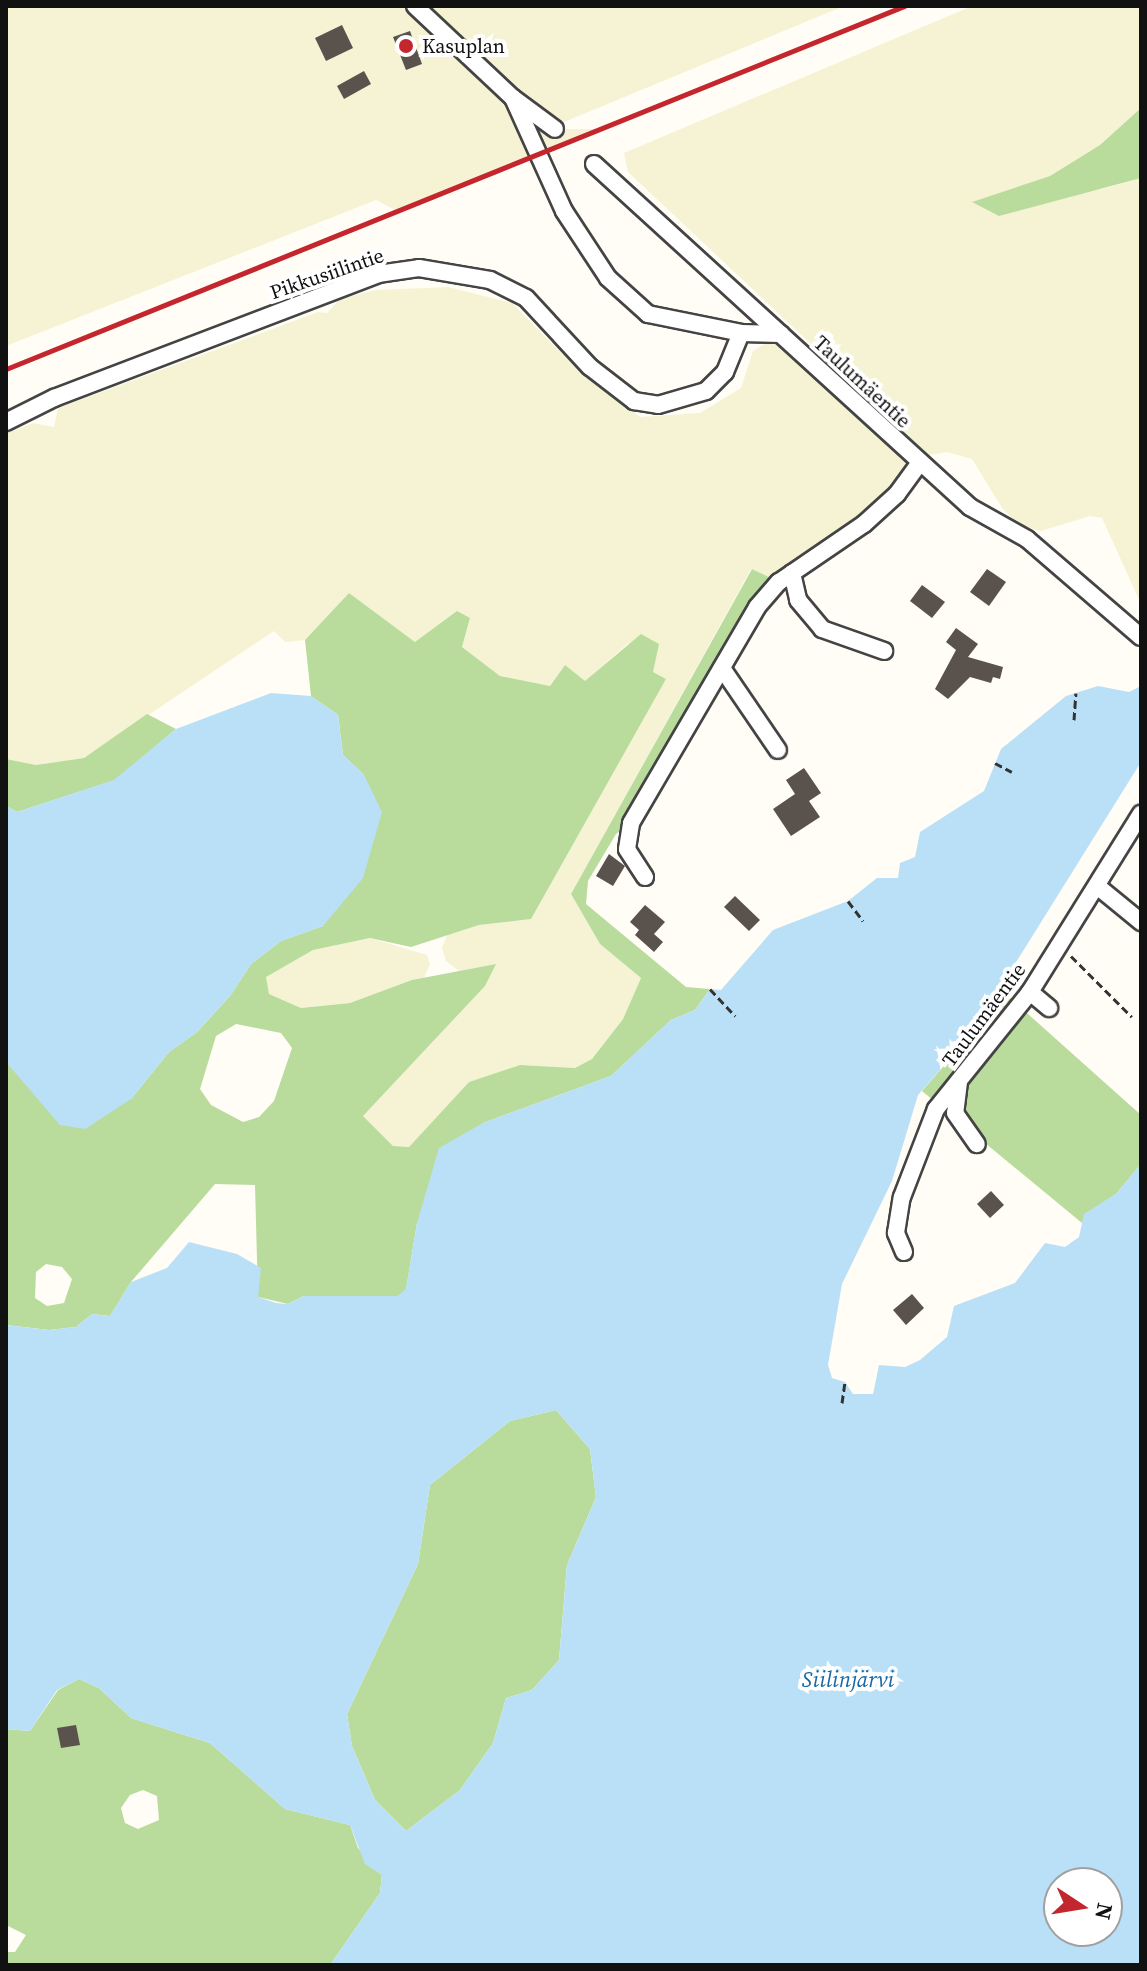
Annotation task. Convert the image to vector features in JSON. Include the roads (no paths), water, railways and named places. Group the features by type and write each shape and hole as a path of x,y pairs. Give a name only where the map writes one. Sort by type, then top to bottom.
{"street":[{"path":"415,6 513,98 555,129"},
{"path":"513,98 564,211 608,278 648,314 741,333 781,334"},
{"name":"Taulumäentie","path":"594,164 970,507 1027,539 1141,637"},
{"name":"Pikkusiilintie","path":"6,422 54,398 378,274 419,268 490,280 526,298 590,367 634,401 658,405 706,391 725,372 741,333"},
{"path":"645,877 627,849 631,823 757,607 792,573 864,524 897,494 920,462"},
{"path":"792,573 798,600 822,629 884,651"},
{"path":"722,668 778,750"},
{"name":"Taulumäentie","path":"904,1252 896,1233 902,1197 936,1109 1030,992 1141,814"},
{"path":"1097,886 1141,922"},
{"path":"1030,992 1049,1008"},
{"path":"959,1082 955,1113 977,1144"}],"water":[{"name":"Siilinjärvi","path":"1098,686 1129,692 1141,686 1141,762 970,1036 918,1095 892,1181 842,1284 828,1365 832,1378 845,1382 853,1394 873,1394 879,1365 905,1367 920,1360 947,1337 954,1306 1015,1283 1045,1243 1065,1247 1079,1237 1084,1214 1116,1194 1141,1164 1141,1965 330,1965 380,1893 382,1875 365,1864 350,1825 285,1809 210,1743 131,1718 99,1688 79,1679 57,1690 30,1731 6,1729 6,1325 49,1330 76,1327 92,1314 110,1316 131,1282 167,1268 189,1242 237,1254 261,1268 258,1297 276,1303 288,1304 304,1296 398,1296 406,1289 417,1223 439,1148 483,1123 611,1076 671,1020 695,1010 710,989 721,990 773,930 848,901 877,878 898,878 900,863 915,857 920,832 984,791 1001,749 1066,696","holes":["556,1410 590,1449 596,1497 567,1565 559,1660 532,1690 506,1698 493,1743 460,1790 406,1831 375,1800 352,1746 347,1714 418,1564 430,1485 510,1421"]},
{"path":"271,693 311,696 338,715 343,755 364,775 382,812 363,878 323,926 281,941 251,964 230,996 197,1032 169,1052 131,1099 85,1129 60,1125 6,1062 6,806 17,812 114,780 176,729"}],"railway":[{"path":"6,369 904,6"}],"place":[{"name":"Kasuplan","path":"406,46"}]}
